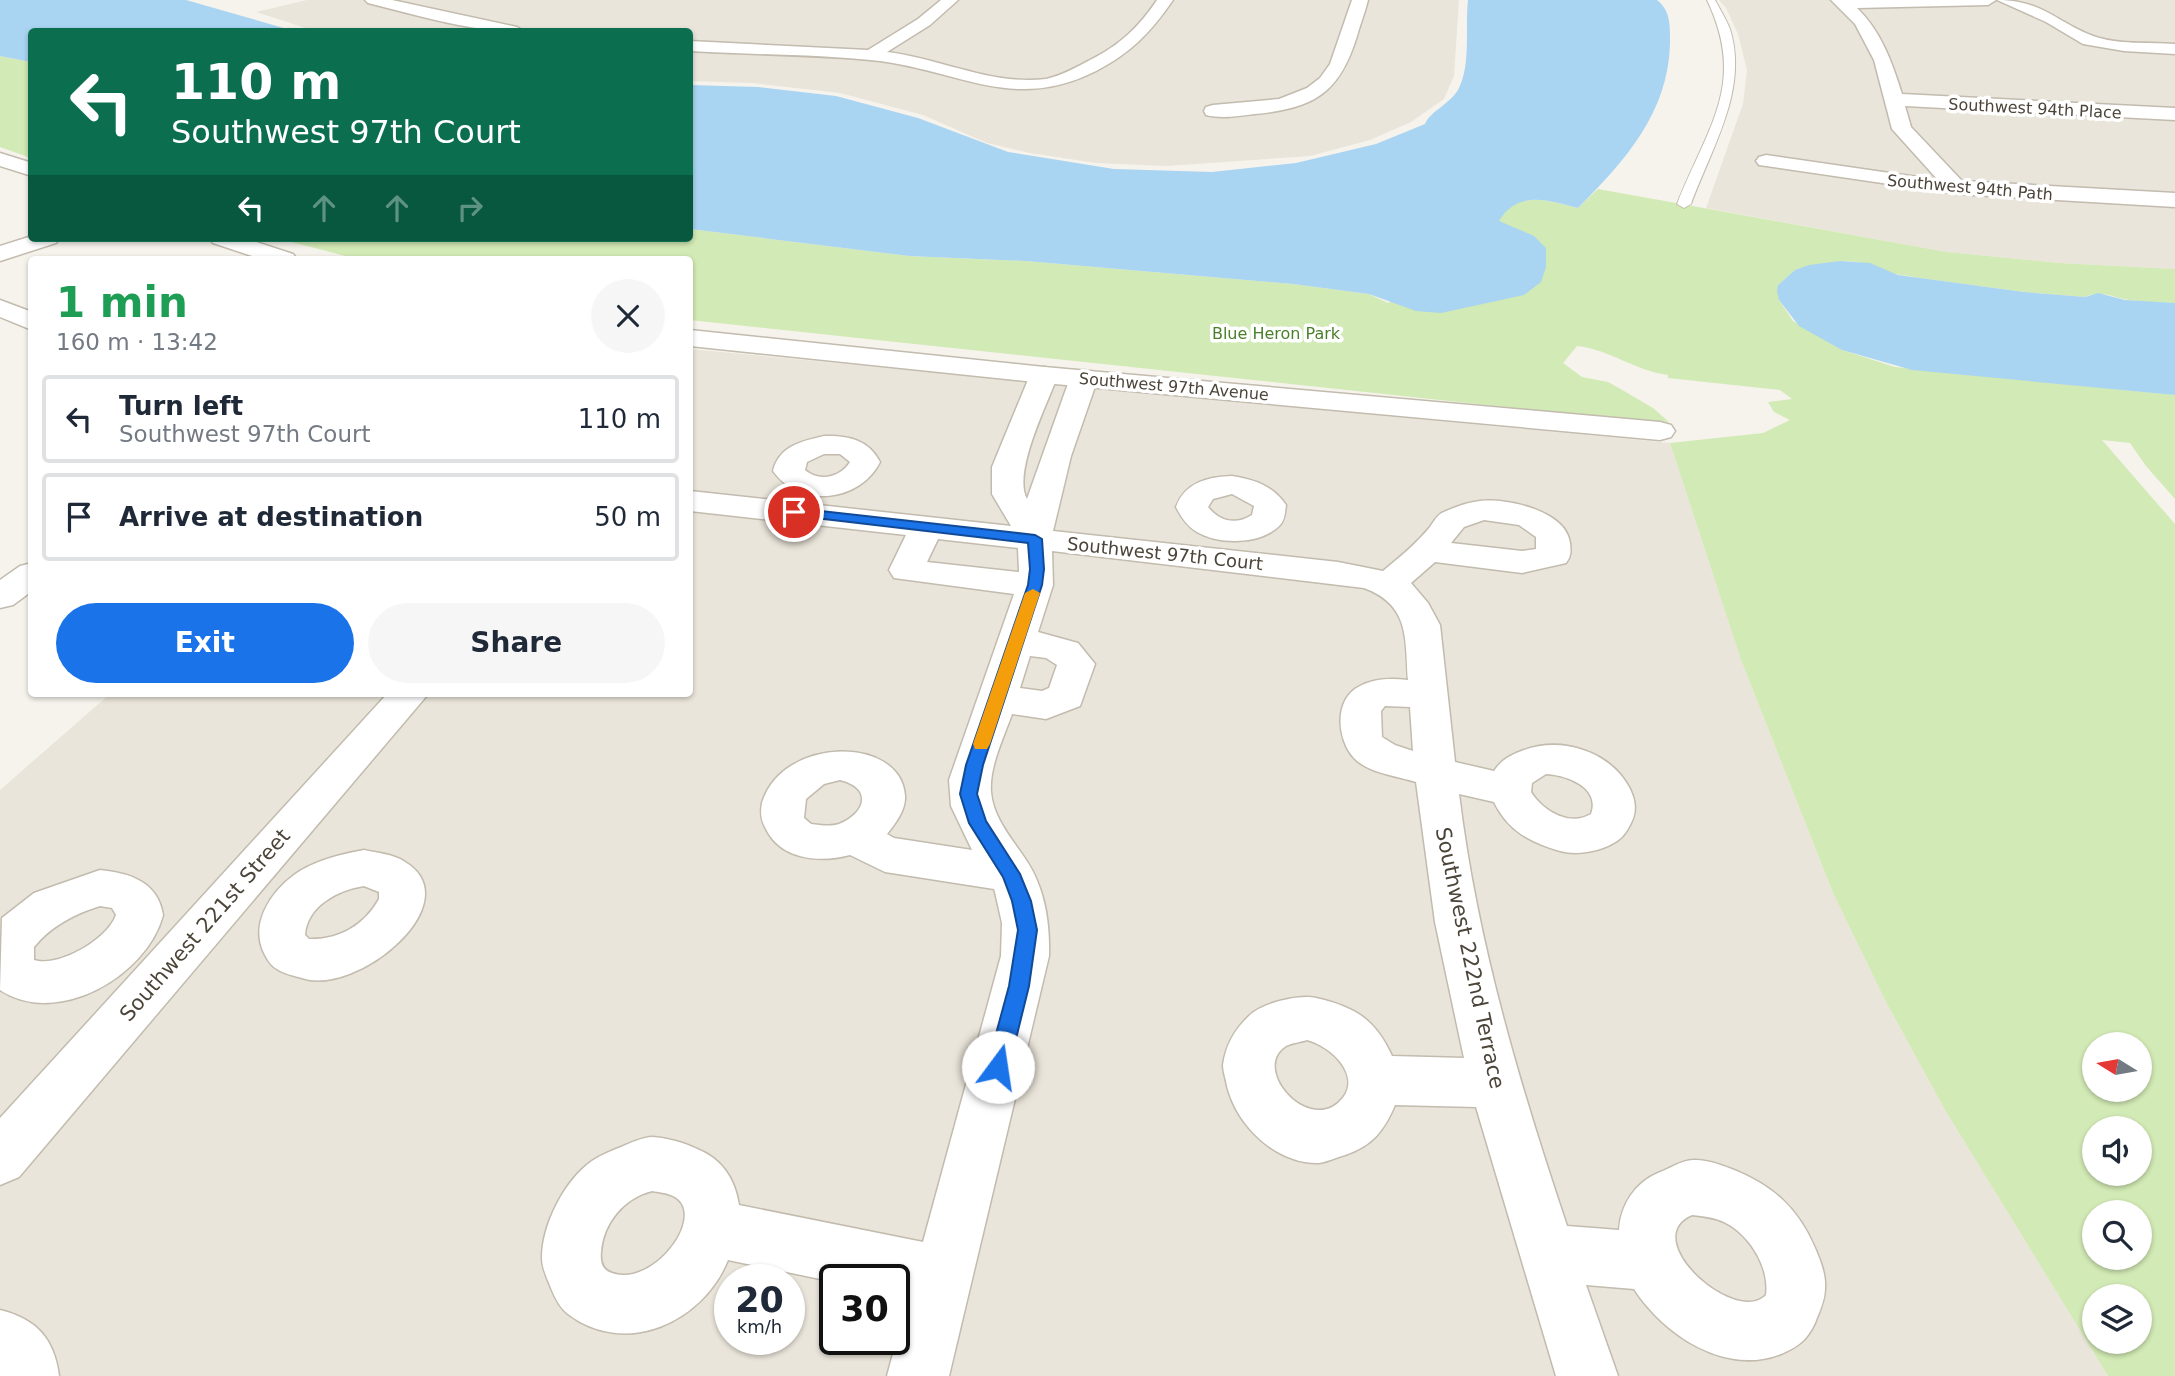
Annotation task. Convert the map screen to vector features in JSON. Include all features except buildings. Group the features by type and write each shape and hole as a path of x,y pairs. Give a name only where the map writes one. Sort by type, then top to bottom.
{"street":[{"path":"373,0 499,28"},
{"path":"400,6 424,0"},
{"path":"871,55 931,17 950,0"},
{"path":"693,46 799,49 871,55 923,63 1011,85 1046,85 1064,80 1130,44 1165,0"},
{"path":"1213,111 1275,106 1302,97 1322,85 1337,69 1360,0"},
{"path":"1842,2 1988,0"},
{"path":"2005,0 2096,41 2175,49"},
{"path":"1842,2 1861,22 1880,54 1900,124 1906,134 1957,188"},
{"name":"Southwest 94th Place","path":"1895,99 1948,104 2175,114"},
{"path":"0,159 28,169"},
{"name":"Southwest 94th Path","path":"1766,161 1885,180 1957,188 2175,200"},
{"path":"0,254 36,242"},
{"path":"233,242 276,256"},
{"path":"0,308 28,320"},
{"name":"Southwest 97th Avenue","path":"693,338 1084,378 1660,431"},
{"path":"1035,539 1008,494 1008,467 1044,374"},
{"path":"918,1376 1025,956 1027,930 1021,901 1011,874 978,823 968,794 970,780 1035,585 1035,539 1049,474 1084,378"},
{"name":"Southwest 97th Court","path":"693,502 802,499 926,528 1035,539 1221,546 1389,584"},
{"path":"926,528 906,569 1035,585"},
{"path":"1389,584 1428,551"},
{"path":"0,597 28,576"},
{"name":"Southwest 222nd Terrace","path":"1389,584 1416,608 1422,625 1434,773 1460,931 1496,1083 1587,1376"},
{"path":"997,698 1046,705 1066,696 1076,664 1071,655 1061,648 1016,642"},
{"path":"1428,695 1390,691 1374,694 1364,701 1360,726 1365,744 1375,753 1434,773 1509,789"},
{"name":"Southwest 221st Street","path":"0,1158 406,697"},
{"path":"855,837 886,854 1011,874"},
{"path":"237,888 295,902"},
{"path":"123,944 178,956"},
{"path":"1374,1080 1496,1083"},
{"path":"712,1228 945,1276"},
{"path":"1548,1254 1651,1261"},
{"path":"0,1340 10,1342 23,1354 28,1376"}],"lane":[{"path":"1684,204 1720,122 1730,77 1723,25 1711,0"}],"shaded area":[{"path":"307,0 1459,0 1454,76 1444,99 1411,122 1370,140 1310,156 1166,166 1096,163 1030,153 987,143 923,115 840,93 752,83 693,81 693,28 306,28 256,12"},
{"path":"1719,0 2175,0 2175,269 2059,263 1947,252 1706,208 1743,104 1747,70 1738,34 1726,8"},
{"path":"693,349 1670,443 1741,660 1833,893 1886,1002 1945,1110 2082,1334 2082,1354 2095,1354 2108,1376 0,1376 0,790 106,697 693,697"}],"green space":[{"path":"0,56 28,61 28,157 0,147"},
{"name":"Blue Heron Park","path":"1598,189 1947,252 2059,263 2175,269 2175,303 2129,300 2102,294 2085,297 2024,292 1889,273 1860,262 1840,261 1795,270 1778,285 1779,300 1793,321 1842,350 1895,367 2175,395 2175,499 2130,443 2102,440 2175,524 2175,1376 2108,1376 2095,1354 2152,1354 2152,1284 2082,1284 2082,1334 1945,1110 1886,1002 1833,893 1741,660 1670,443 1763,433 1790,420 1774,412 1768,402 1792,399 1780,390 1668,378 1668,375 1644,369 1600,351 1577,346 1563,363 1582,377 1608,382 1653,408 1669,422 1534,410 693,320 693,256 345,256 291,242 693,242 693,229 909,256 1026,261 1293,284 1369,294 1388,303 1515,229 1498,221 1515,204 1545,201 1578,208"}],"water":[{"path":"0,0 186,0 284,28 28,28 28,61 0,56"},
{"path":"1468,0 1657,0 1669,19 1670,44 1661,92 1641,134 1612,172 1578,208 1545,201 1525,201 1515,204 1499,221 1534,236 1546,248 1546,267 1541,282 1524,295 1441,313 1416,311 1369,294 1293,284 1026,261 909,256 693,229 693,85 758,87 836,96 918,118 1008,152 1114,169 1212,172 1296,163 1376,144 1425,124 1459,88 1466,56"},
{"path":"1840,261 1870,263 1898,275 2024,292 2085,297 2098,293 2125,300 2175,303 2175,395 1912,370 1842,350 1799,326 1779,300 1777,291 1778,285 1795,270 1809,265"}],"slow traffic":[{"path":"981,744 1033,593"}],"route":[{"path":"794,512 1035,539 1035,585 970,780 968,794 978,823 1011,874 1021,901 1027,930 1019,986 998,1067"}]}
